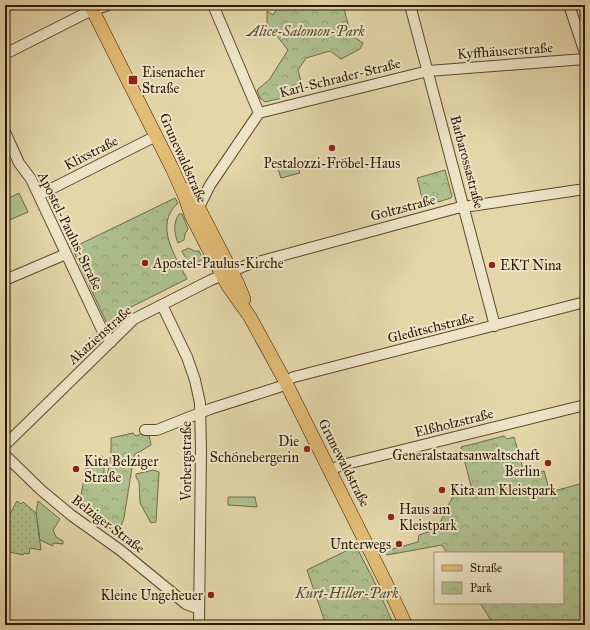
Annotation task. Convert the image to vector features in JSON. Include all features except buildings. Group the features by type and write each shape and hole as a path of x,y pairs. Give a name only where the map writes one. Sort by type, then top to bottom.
{"main road":[{"name":"Grunewaldstraße","path":"98,7 106,34 172,168 191,215 207,236 226,272 228,286 250,317 286,382 406,625"},
{"name":"Grunewaldstraße","path":"98,7 198,207 207,236"}],"street":[{"path":"198,207 210,185 259,113 213,5"},
{"name":"Barbarossastraße","path":"410,5 495,326"},
{"path":"569,5 585,53"},
{"path":"5,54 98,7"},
{"name":"Kyffhäuserstraße","path":"428,71 585,59"},
{"name":"Karl-Schrader-Straße","path":"259,113 428,71"},
{"name":"Apostel-Paulus-Straße","path":"5,132 19,163 31,179 39,195 103,332 111,342"},
{"name":"Klixstraße","path":"39,195 156,136"},
{"path":"187,185 198,189 210,185"},
{"name":"Goltzstraße","path":"226,272 246,265 464,207 585,188"},
{"path":"5,280 66,254"},
{"name":"Akazienstraße","path":"5,445 134,319 226,272"},
{"name":"Gleditschstraße","path":"145,430 156,430 200,412 294,378 585,302"},
{"name":"Vorbergstraße","path":"162,305 181,343 191,368 197,390 200,412 199,625"},
{"name":"Elßholzstraße","path":"330,470 342,465 585,405"},
{"name":"Belziger Straße","path":"5,455 41,490 71,515 120,550 186,604 199,609"}],"green space":[{"name":"Alice-Salomon-Park","path":"279,5 343,5 351,35 363,43 360,49 341,59 330,51 306,58 298,70 304,93 265,102 260,98 257,90 269,80 288,50 273,31 267,31 267,11 273,15"},
{"path":"296,161 300,173 281,178 277,166"},
{"path":"445,170 452,196 451,198 424,206 417,178"},
{"path":"19,193 28,212 5,222 5,206 9,204 7,199"},
{"path":"175,198 178,203 171,212 167,221 167,231 173,251 187,279 129,308 109,328 72,248"},
{"path":"179,214 182,214 188,229 184,240 178,243 175,228"},
{"path":"189,248 194,251 199,251 203,259 190,267 182,251"},
{"path":"133,433 136,436 141,434 149,435 151,445 134,455 124,518 118,534 79,506 84,479 106,483 111,453 111,438"},
{"path":"504,436 507,439 514,437 525,476 544,471 550,492 584,483 585,625 494,625 481,604 564,604 564,552 446,552 442,545 387,555 385,551 418,542 419,535 437,529 453,496 472,490 461,447"},
{"path":"101,456 104,464 104,478 84,477 85,470"},
{"path":"153,470 159,472 156,522 151,523 140,503 139,482 136,474"},
{"path":"228,497 255,497 257,507 228,505"},
{"path":"17,501 21,504 23,502 36,513 41,550 30,548 29,554 24,553 23,555 5,551 5,509 10,514"},
{"path":"38,501 60,519 53,530 56,537 63,541 63,544 53,543 53,546 40,540 36,513"},
{"name":"Kurt-Hiller-Park","path":"356,546 394,625 326,625 307,570"}],"place":[{"name":"Eisenacher Straße","path":"133,80"},
{"name":"Pestalozzi-Fröbel-Haus","path":"332,148"},
{"name":"Apostel-Paulus-Kirche","path":"145,263"},
{"name":"EKT Nina","path":"492,265"},
{"name":"Die Schönebergerin","path":"307,449"},
{"name":"Generalstaatsanwaltschaft Berlin","path":"548,463"},
{"name":"Kita Belziger Straße","path":"76,469"},
{"name":"Kita am Kleistpark","path":"442,490"},
{"name":"Haus am Kleistpark","path":"391,517"},
{"name":"Unterwegs","path":"399,544"},
{"name":"Kleine Ungeheuer","path":"211,595"}]}
